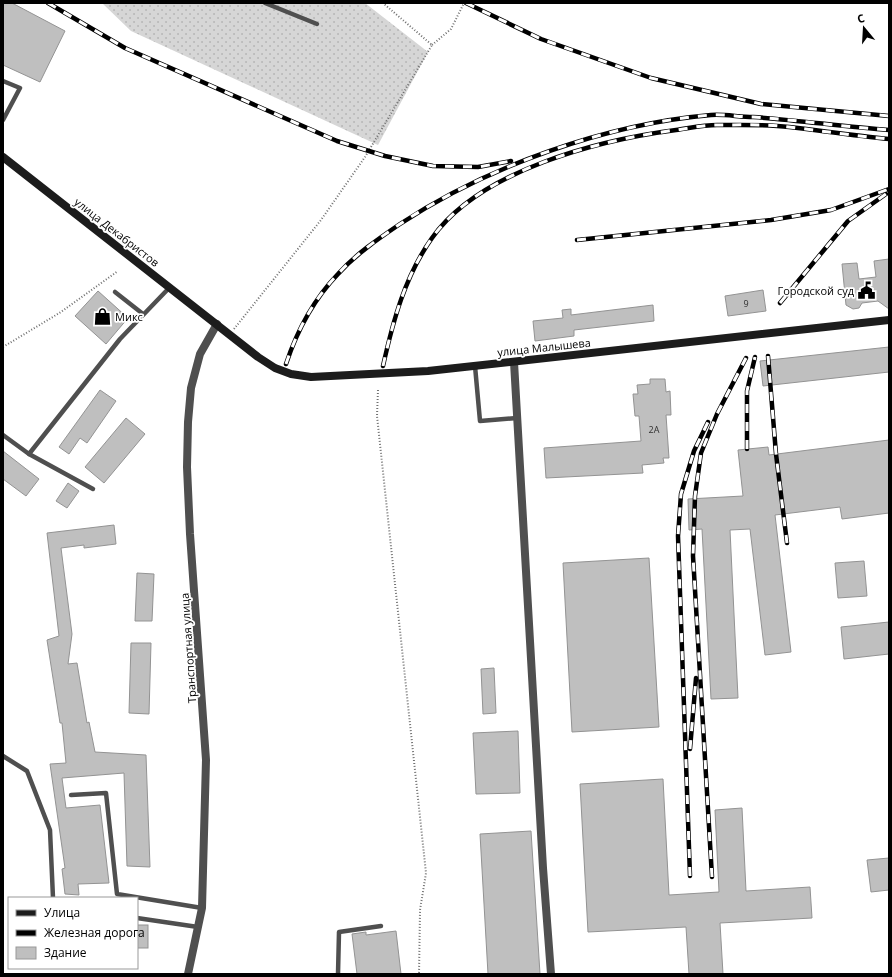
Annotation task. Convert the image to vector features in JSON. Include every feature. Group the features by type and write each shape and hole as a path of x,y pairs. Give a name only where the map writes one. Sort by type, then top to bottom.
{"main road":[{"name":"улица Декабристов","path":"3,157 217,324"},
{"name":"улица Малышева","path":"217,324 275,368 290,374 304,376 355,376 514,362 889,320"}],"street":[{"name":"Транспортная улица","path":"188,974 202,908 206,760 187,467 191,388 200,354 217,324"},
{"path":"514,362 551,974"}],"lane":[{"path":"265,3 317,24"},
{"path":"3,81 20,88 3,120"},
{"path":"29,454 120,338 170,287"},
{"path":"115,292 143,314"},
{"path":"475,366 480,421 517,418"},
{"path":"3,435 29,454 94,490"},
{"path":"3,756 27,771 50,830 53,897"},
{"path":"72,795 106,793 117,894 135,897"},
{"path":"138,897 202,908"},
{"path":"138,918 198,927"},
{"path":"338,974 339,932 381,926"}],"path":[{"path":"383,3 432,45"},
{"path":"230,334 321,220 364,158 432,45 451,29 464,3"},
{"path":"3,347 61,312 118,271"},
{"path":"378,390 377,416 426,873 420,910 419,974"}],"shaded area":[{"path":"102,3 365,3 428,52 378,145 131,31"}],"building":[{"path":"3,3 12,3 65,31 40,82 3,65"},
{"name":"Городской суд","path":"889,259 889,309 878,301 862,303 859,308 853,309 846,305 842,264 857,263 859,279 876,277 874,261"},
{"path":"763,290 766,311 728,316 725,296"},
{"path":"98,291 128,318 106,344 75,316"},
{"path":"653,305 654,321 574,330 574,336 535,341 533,321 563,318 562,310 571,309 571,315"},
{"path":"889,347 889,372 763,386 760,361"},
{"path":"650,379 665,379 666,392 670,391 671,415 666,415 669,458 663,458 664,463 642,465 643,473 546,478 544,448 641,441 639,416 635,416 633,394 638,394 637,385 650,384"},
{"path":"100,390 116,401 87,443 80,438 69,454 59,447"},
{"path":"126,418 145,434 104,483 85,467"},
{"path":"889,440 889,513 842,519 840,507 775,515 791,652 765,655 750,529 730,530 738,698 711,699 702,529 689,530 688,499 743,496 738,450 768,447 769,455"},
{"path":"3,451 39,479 26,496 3,479"},
{"path":"68,483 79,491 67,508 56,501"},
{"path":"114,525 116,544 84,548 84,545 61,548 72,634 68,664 77,663 87,723 89,722 95,752 146,755 150,867 127,866 124,773 62,778 66,808 100,805 109,883 78,884 79,895 65,894 62,869 65,868 50,764 66,763 62,723 60,723 47,640 59,636 47,533"},
{"path":"649,558 659,727 572,732 563,563"},
{"path":"864,561 867,596 838,598 835,563"},
{"path":"137,573 154,574 152,621 135,621"},
{"path":"889,622 889,654 844,659 841,627"},
{"path":"131,643 151,643 149,714 129,713"},
{"path":"494,668 496,713 483,714 481,669"},
{"path":"518,731 520,793 476,794 473,733"},
{"path":"663,779 669,895 719,892 715,810 742,808 746,891 810,887 812,918 720,923 723,974 689,974 686,927 588,932 580,784"},
{"path":"531,831 540,974 488,974 480,834"},
{"path":"889,858 889,890 871,892 867,860"},
{"path":"138,925 148,925 148,948 138,948"},
{"path":"396,931 401,974 357,974 352,934 366,932 366,935"}],"railway":[{"path":"48,3 125,48 337,141 385,156 433,166 478,167 511,161"},
{"path":"466,3 541,39 651,78 761,104 889,116"},
{"path":"286,364 295,340 313,305 329,284 352,260 400,224 434,203 509,166 590,138 671,120 711,115 770,118 889,130"},
{"path":"383,366 391,332 407,283 432,238 453,214 480,194 510,177 543,162 612,142 645,135 717,125 780,126 889,139"},
{"path":"577,240 771,220 831,210 889,189"},
{"path":"780,303 848,221 886,194"},
{"path":"768,356 776,454 787,543"},
{"path":"747,449 747,391 755,357"},
{"path":"712,877 693,556 695,496 701,453 717,414 746,358"},
{"path":"690,876 678,536 681,494 694,451 708,422"},
{"path":"690,749 696,678"}],"place":[{"name":"Городской суд","path":"867,290"},
{"name":"Микс","path":"102,316"}]}
